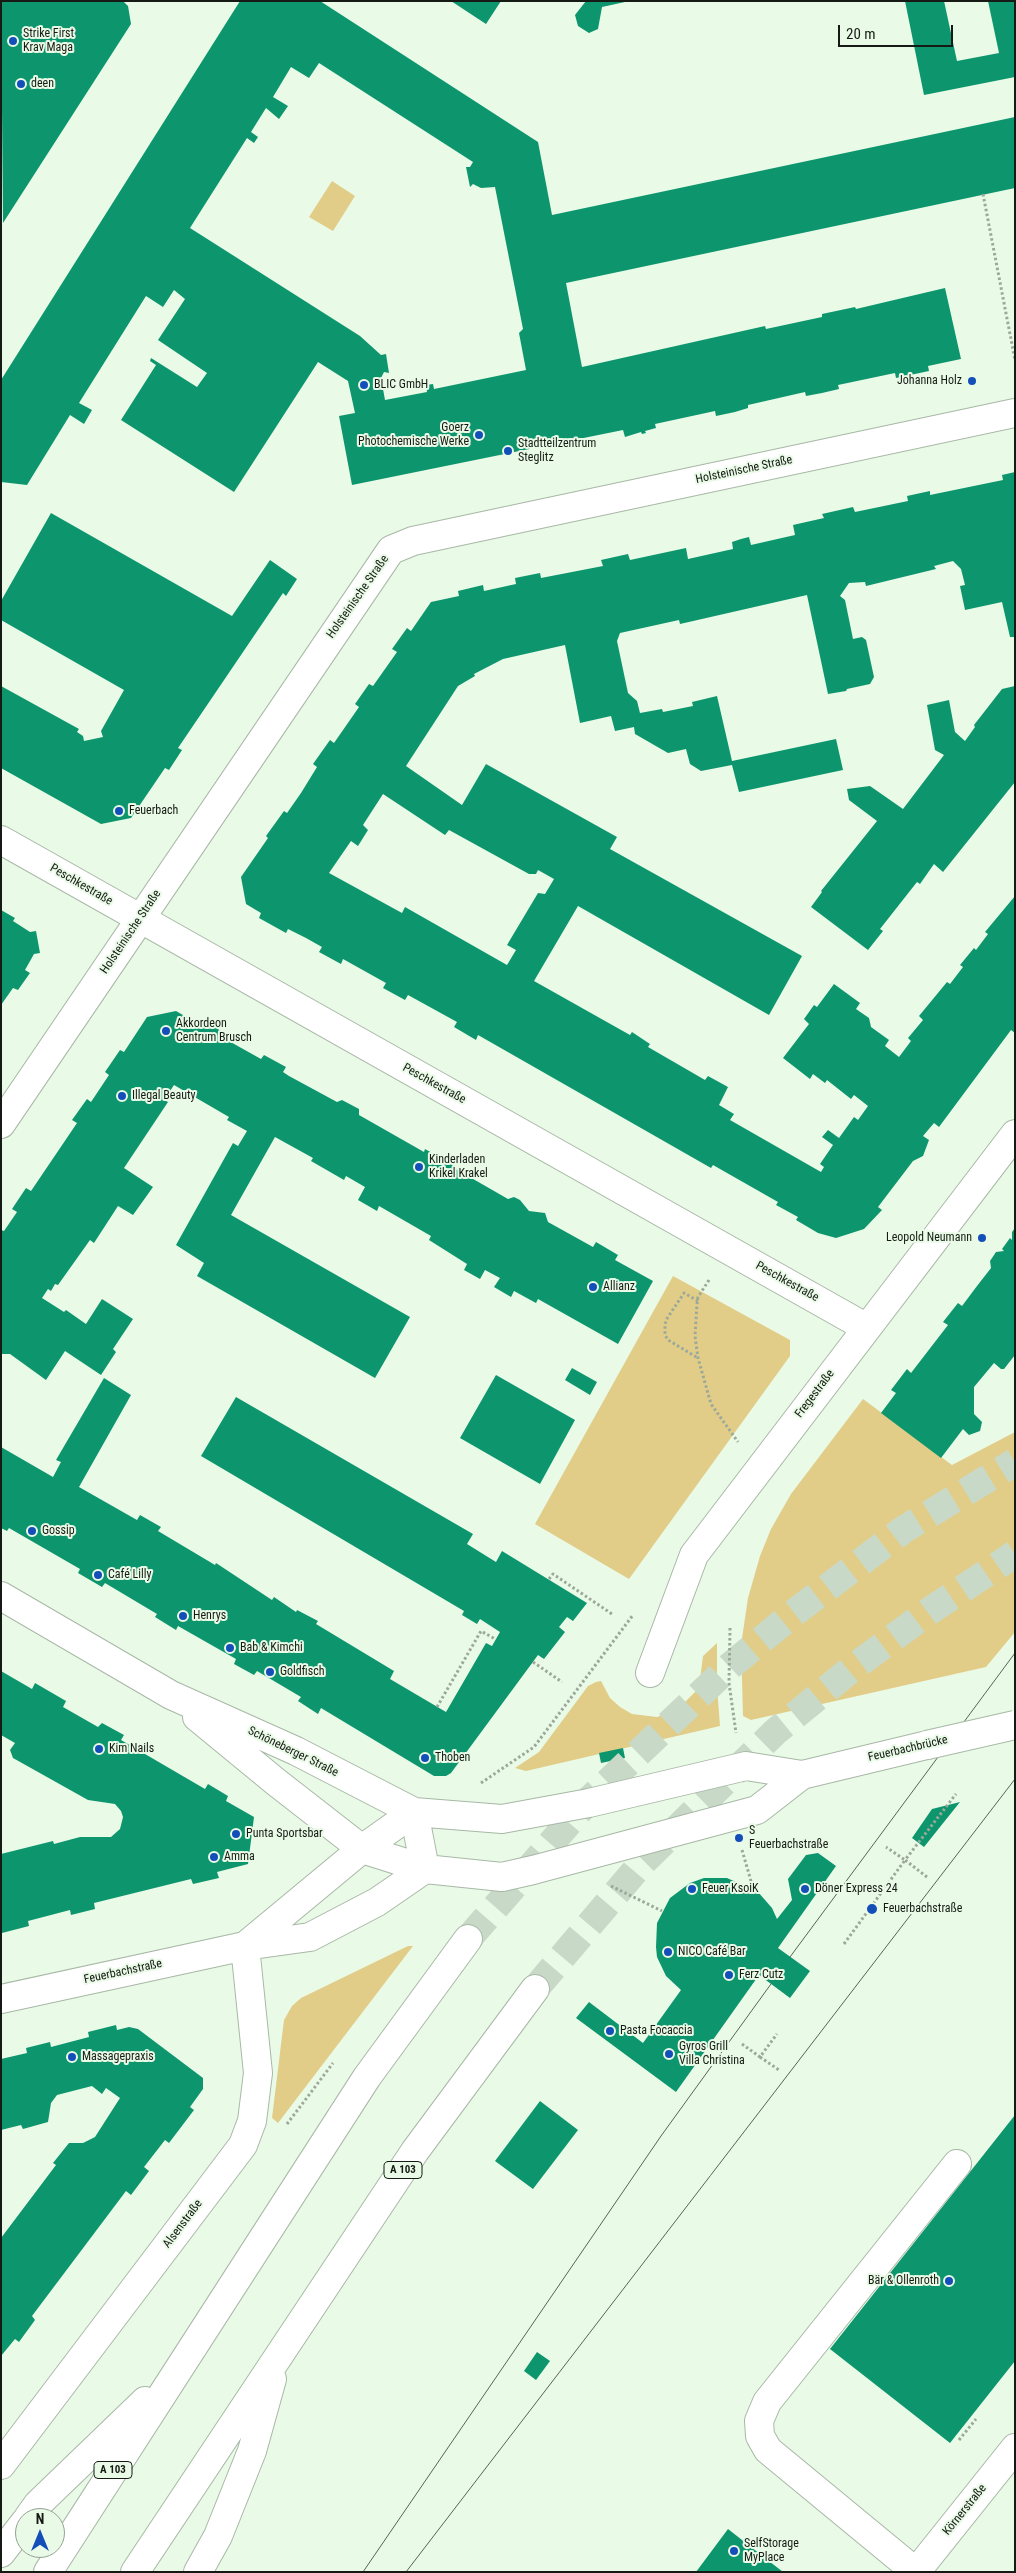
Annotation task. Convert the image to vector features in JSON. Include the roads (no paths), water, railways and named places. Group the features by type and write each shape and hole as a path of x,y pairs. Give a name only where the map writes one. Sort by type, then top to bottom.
{"main road":[{"name":"Holsteinische Straße","path":"1,1124 386,556 398,546 532,515 1015,413"},
{"name":"Peschkestraße","path":"1,840 867,1328"},
{"name":"Fregestraße","path":"650,1673 694,1555 1015,1134"},
{"name":"Schöneberger Straße","path":"1,1596 171,1695 296,1752 414,1812"},
{"name":"Schöneberger Straße","path":"171,1695 276,1782 362,1849"},
{"name":"Feuerbachbrücke","path":"802,1774 1015,1725"},
{"path":"425,1870 414,1812 489,1820 502,1819 588,1803 746,1766 802,1774"},
{"path":"362,1849 425,1870 502,1876 533,1870 757,1810 802,1774"},
{"name":"Feuerbachstraße","path":"245,1946 362,1849 414,1812"},
{"name":"Feuerbachstraße","path":"1,1999 245,1946 310,1937 377,1902 425,1870"},
{"name":"A 103","path":"48,2572 367,2077 468,1939"},
{"name":"Alsenstraße","path":"1,2465 243,2145 252,2121 258,2073 245,1946"},
{"name":"A 103","path":"135,2572 415,2151 535,1989"},
{"path":"916,2572 768,2450 760,2436 759,2421 767,2402 957,2164"},
{"path":"198,2572 218,2536 252,2451 278,2356"},
{"path":"35,2508 178,2369"},
{"name":"Körnerstraße","path":"916,2572 1015,2448"},
{"path":"1,2553 15,2535"}],"tunnel":[{"path":"468,1939 586,1803 730,1666 794,1613 903,1530 1015,1462"},
{"path":"535,1989 641,1864 775,1732 850,1670 928,1612 1015,1554"}],"tram line":[{"path":"790,1957 1015,1653"},
{"path":"406,2572 1015,1779"},
{"path":"363,2572 661,2136 771,1984"}],"place":[{"name":"Strike First Krav Maga","path":"13,41"},
{"name":"deen","path":"21,84"},
{"name":"Johanna Holz","path":"972,381"},
{"name":"BLIC GmbH","path":"364,385"},
{"name":"Goerz Photochemische Werke","path":"479,435"},
{"name":"Stadtteilzentrum Steglitz","path":"508,451"},
{"name":"Feuerbach","path":"119,811"},
{"name":"Akkordeon Centrum Brusch","path":"166,1031"},
{"name":"Illegal Beauty","path":"122,1096"},
{"name":"Kinderladen Krikel Krakel","path":"419,1167"},
{"name":"Leopold Neumann","path":"982,1238"},
{"name":"Allianz","path":"593,1287"},
{"name":"Gossip","path":"32,1531"},
{"name":"Café Lilly","path":"98,1575"},
{"name":"Henrys","path":"183,1616"},
{"name":"Bab & Kimchi","path":"230,1648"},
{"name":"Goldfisch","path":"270,1672"},
{"name":"Kim Nails","path":"99,1749"},
{"name":"Thoben","path":"425,1758"},
{"name":"Punta Sportsbar","path":"236,1834"},
{"name":"S Feuerbachstraße","path":"739,1838"},
{"name":"Amma","path":"214,1857"},
{"name":"Feuer KsoiK","path":"692,1889"},
{"name":"Döner Express 24","path":"805,1889"},
{"name":"Feuerbachstraße","path":"872,1909"},
{"name":"NICO Café Bar","path":"668,1952"},
{"name":"Ferz Cutz","path":"729,1975"},
{"name":"Pasta Focaccia","path":"610,2031"},
{"name":"Gyros Grill Villa Christina","path":"669,2054"},
{"name":"Massagepraxis","path":"72,2057"},
{"name":"Bär & Ollenroth","path":"949,2281"},
{"name":"SelfStorage MyPlace","path":"734,2551"}]}
